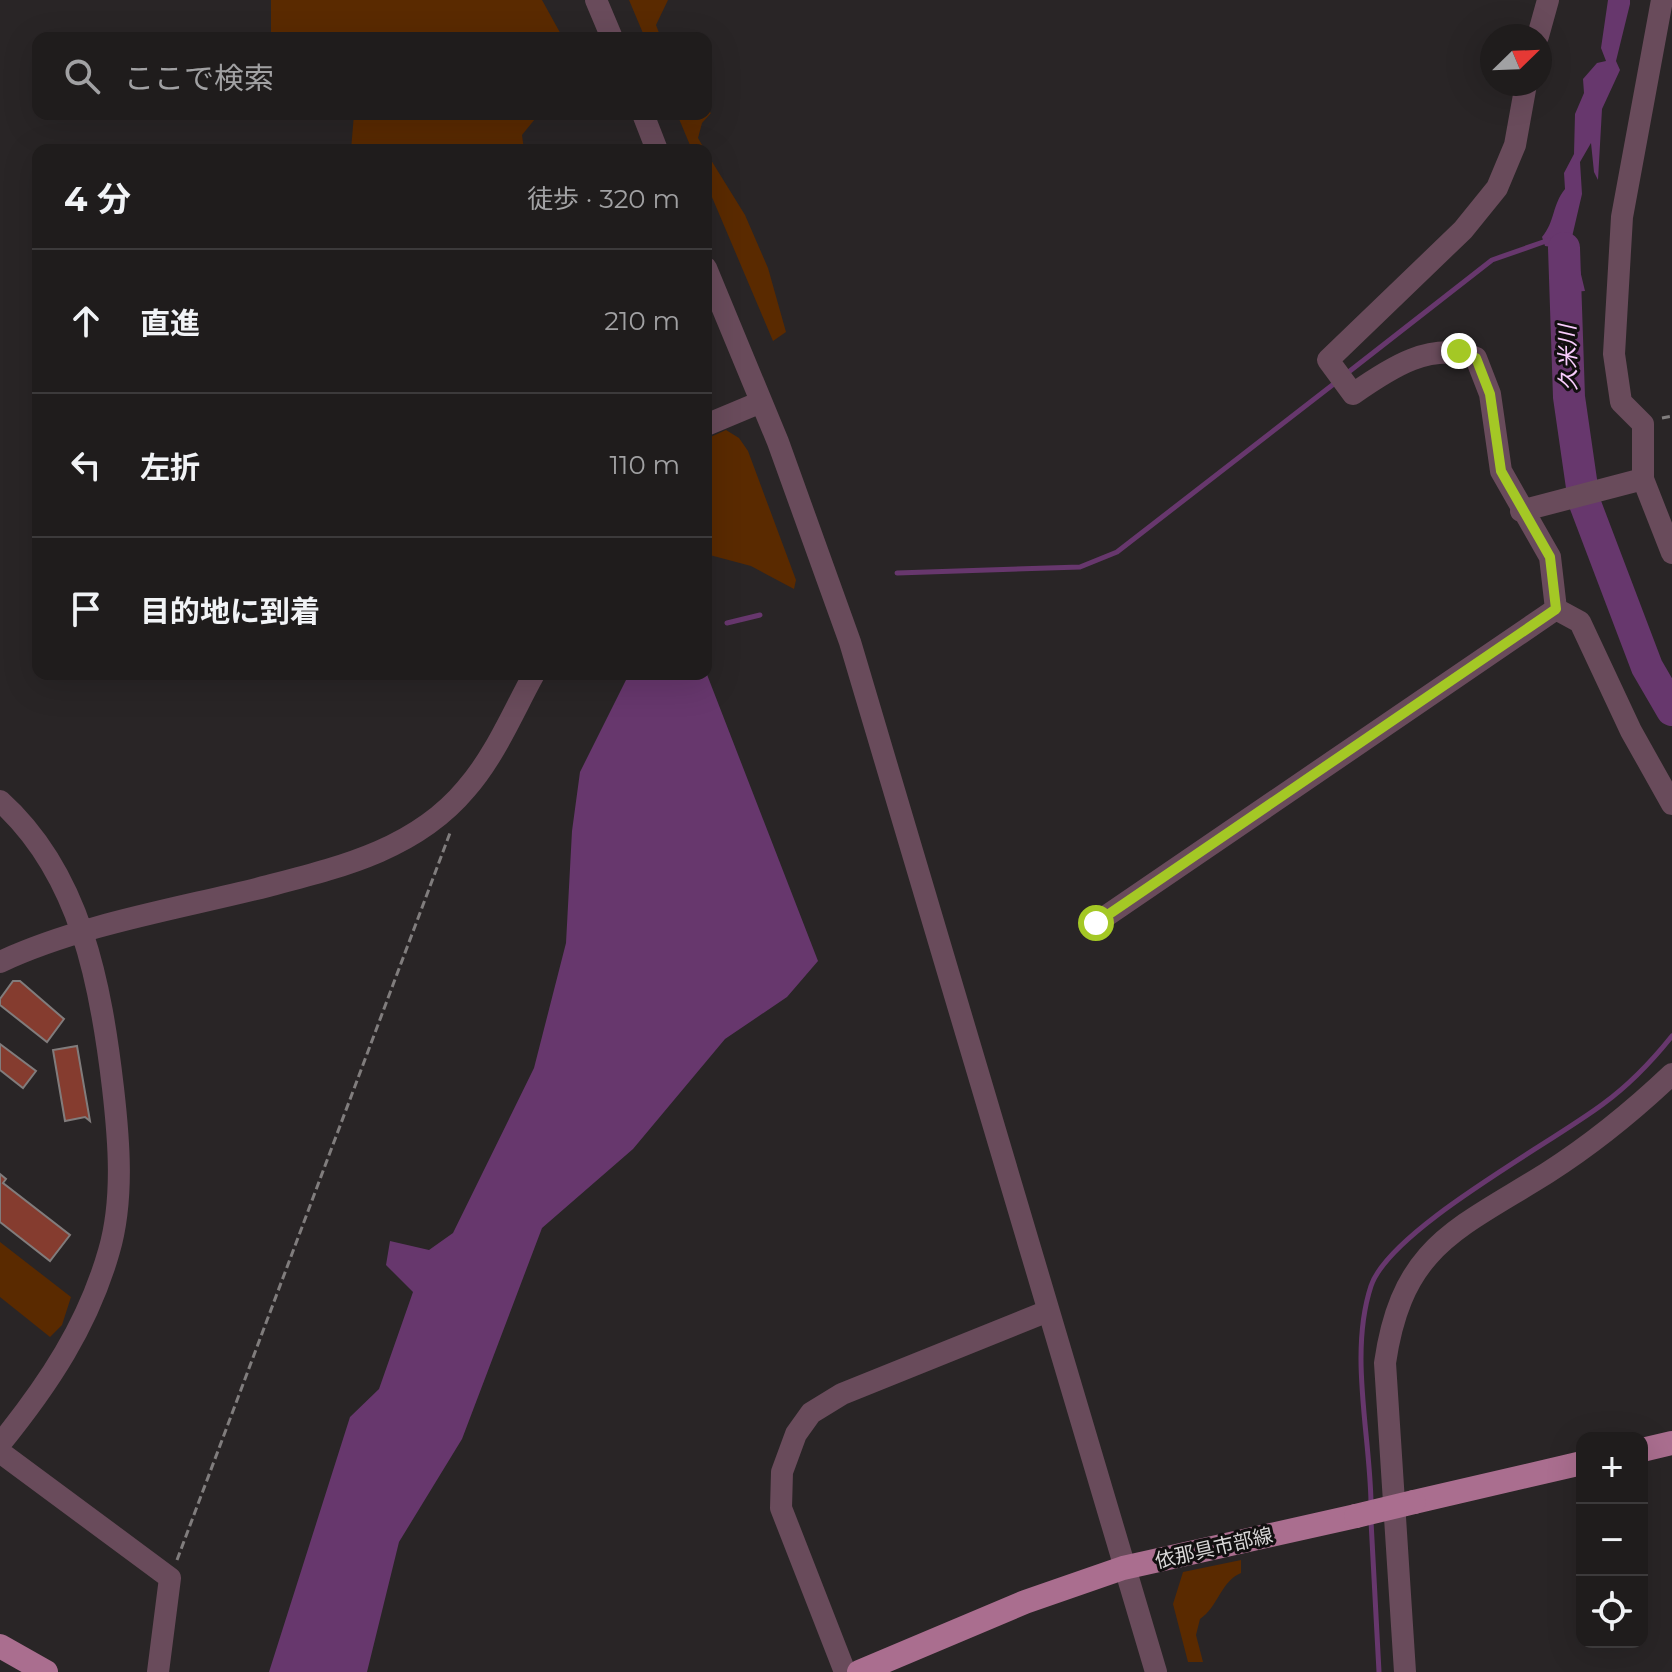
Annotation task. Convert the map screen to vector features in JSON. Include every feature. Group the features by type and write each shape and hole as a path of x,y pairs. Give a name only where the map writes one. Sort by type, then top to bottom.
{"main road":[{"path":"1648,1449 1672,1443"},
{"name":"依那具市部線","path":"859,1672 1025,1602 1123,1568 1576,1464"},
{"path":"0,1646 46,1672"}],"street":[{"path":"596,0 609,32"},
{"path":"1541,24 1548,0"},
{"path":"1662,0 1622,217 1614,354 1621,402 1643,424 1643,479 1672,553"},
{"path":"1524,96 1515,145 1497,188 1463,230 1328,360 1353,394 1384,372 1435,351 1459,351 1476,358 1490,394 1501,471 1528,510 1550,557 1556,609"},
{"path":"645,120 655,144"},
{"path":"712,283 761,402 850,642 1156,1672"},
{"path":"712,422 761,402"},
{"path":"1528,510 1643,479"},
{"path":"1556,609 1580,622 1631,731 1672,804"},
{"path":"1096,923 1556,609"},
{"path":"0,962 83,933 342,867 407,839 434,821 467,789 531,680"},
{"path":"0,801 14,814 45,855 63,885 83,933 102,1004 118,1128 117,1195 110,1247 93,1300 72,1344 36,1400 0,1444"},
{"path":"1405,1672 1385,1363 1391,1319 1405,1287 1430,1253 1472,1217 1549,1171 1647,1098 1672,1074"},
{"path":"845,1672 781,1508 782,1472 796,1434 811,1413 842,1394 1048,1311"},
{"path":"0,1452 170,1578 158,1672"}],"path":[{"path":"170,1578 450,834"}],"shaded area":[{"path":"271,0 542,0 560,32 271,32"},
{"path":"629,0 668,0 656,25 659,32 642,32"},
{"path":"1608,0 1630,0 1630,4 1616,61 1620,70 1602,109 1598,180 1594,172 1591,143 1580,162 1582,194 1572,237 1585,291 1558,293 1559,248 1545,246 1542,237 1565,189 1564,173 1574,154 1575,114 1584,93 1583,79 1597,63 1606,61 1601,48"},
{"path":"354,120 534,120 522,135 523,144 352,144"},
{"path":"680,120 705,120 698,138 702,144 690,144"},
{"path":"712,162 745,215 768,268 786,332 773,341 712,197"},
{"path":"726,430 739,438 748,451 796,580 794,589 751,566 712,556 712,436"},
{"path":"626,680 709,680 818,961 787,997 725,1039 633,1149 542,1228 462,1439 399,1542 367,1672 269,1672 350,1417 379,1389 413,1292 386,1265 390,1241 429,1250 453,1233 534,1068 566,943 572,831 580,772"},
{"path":"0,1242 71,1297 62,1325 50,1337 0,1297"},
{"path":"1241,1560 1241,1573 1229,1582 1200,1619 1196,1635 1203,1662 1188,1662 1173,1604 1183,1572"}],"building":[{"path":"13,981 20,981 64,1019 47,1042 0,1005 0,999"},
{"path":"0,1044 36,1071 23,1088 0,1070"},
{"path":"77,1046 90,1121 85,1117 65,1121 53,1050"},
{"path":"0,1174 6,1179 3,1183 70,1235 50,1261 0,1222"}],"waterway":[{"path":"1346,374 1492,260 1549,240"},
{"name":"久米川","path":"1564,248 1569,397 1584,501 1647,667 1672,710"},
{"path":"897,573 1080,567 1117,552 1335,383"},
{"path":"727,623 760,615"},
{"path":"1371,1503 1362,1394 1362,1338 1371,1286 1384,1263 1439,1214 1613,1097 1672,1036"},
{"path":"1371,1521 1379,1672"}],"route":[{"path":"1096,923 1556,609 1556,585 1550,557 1521,511 1501,471 1490,394 1476,358 1459,351"}]}
